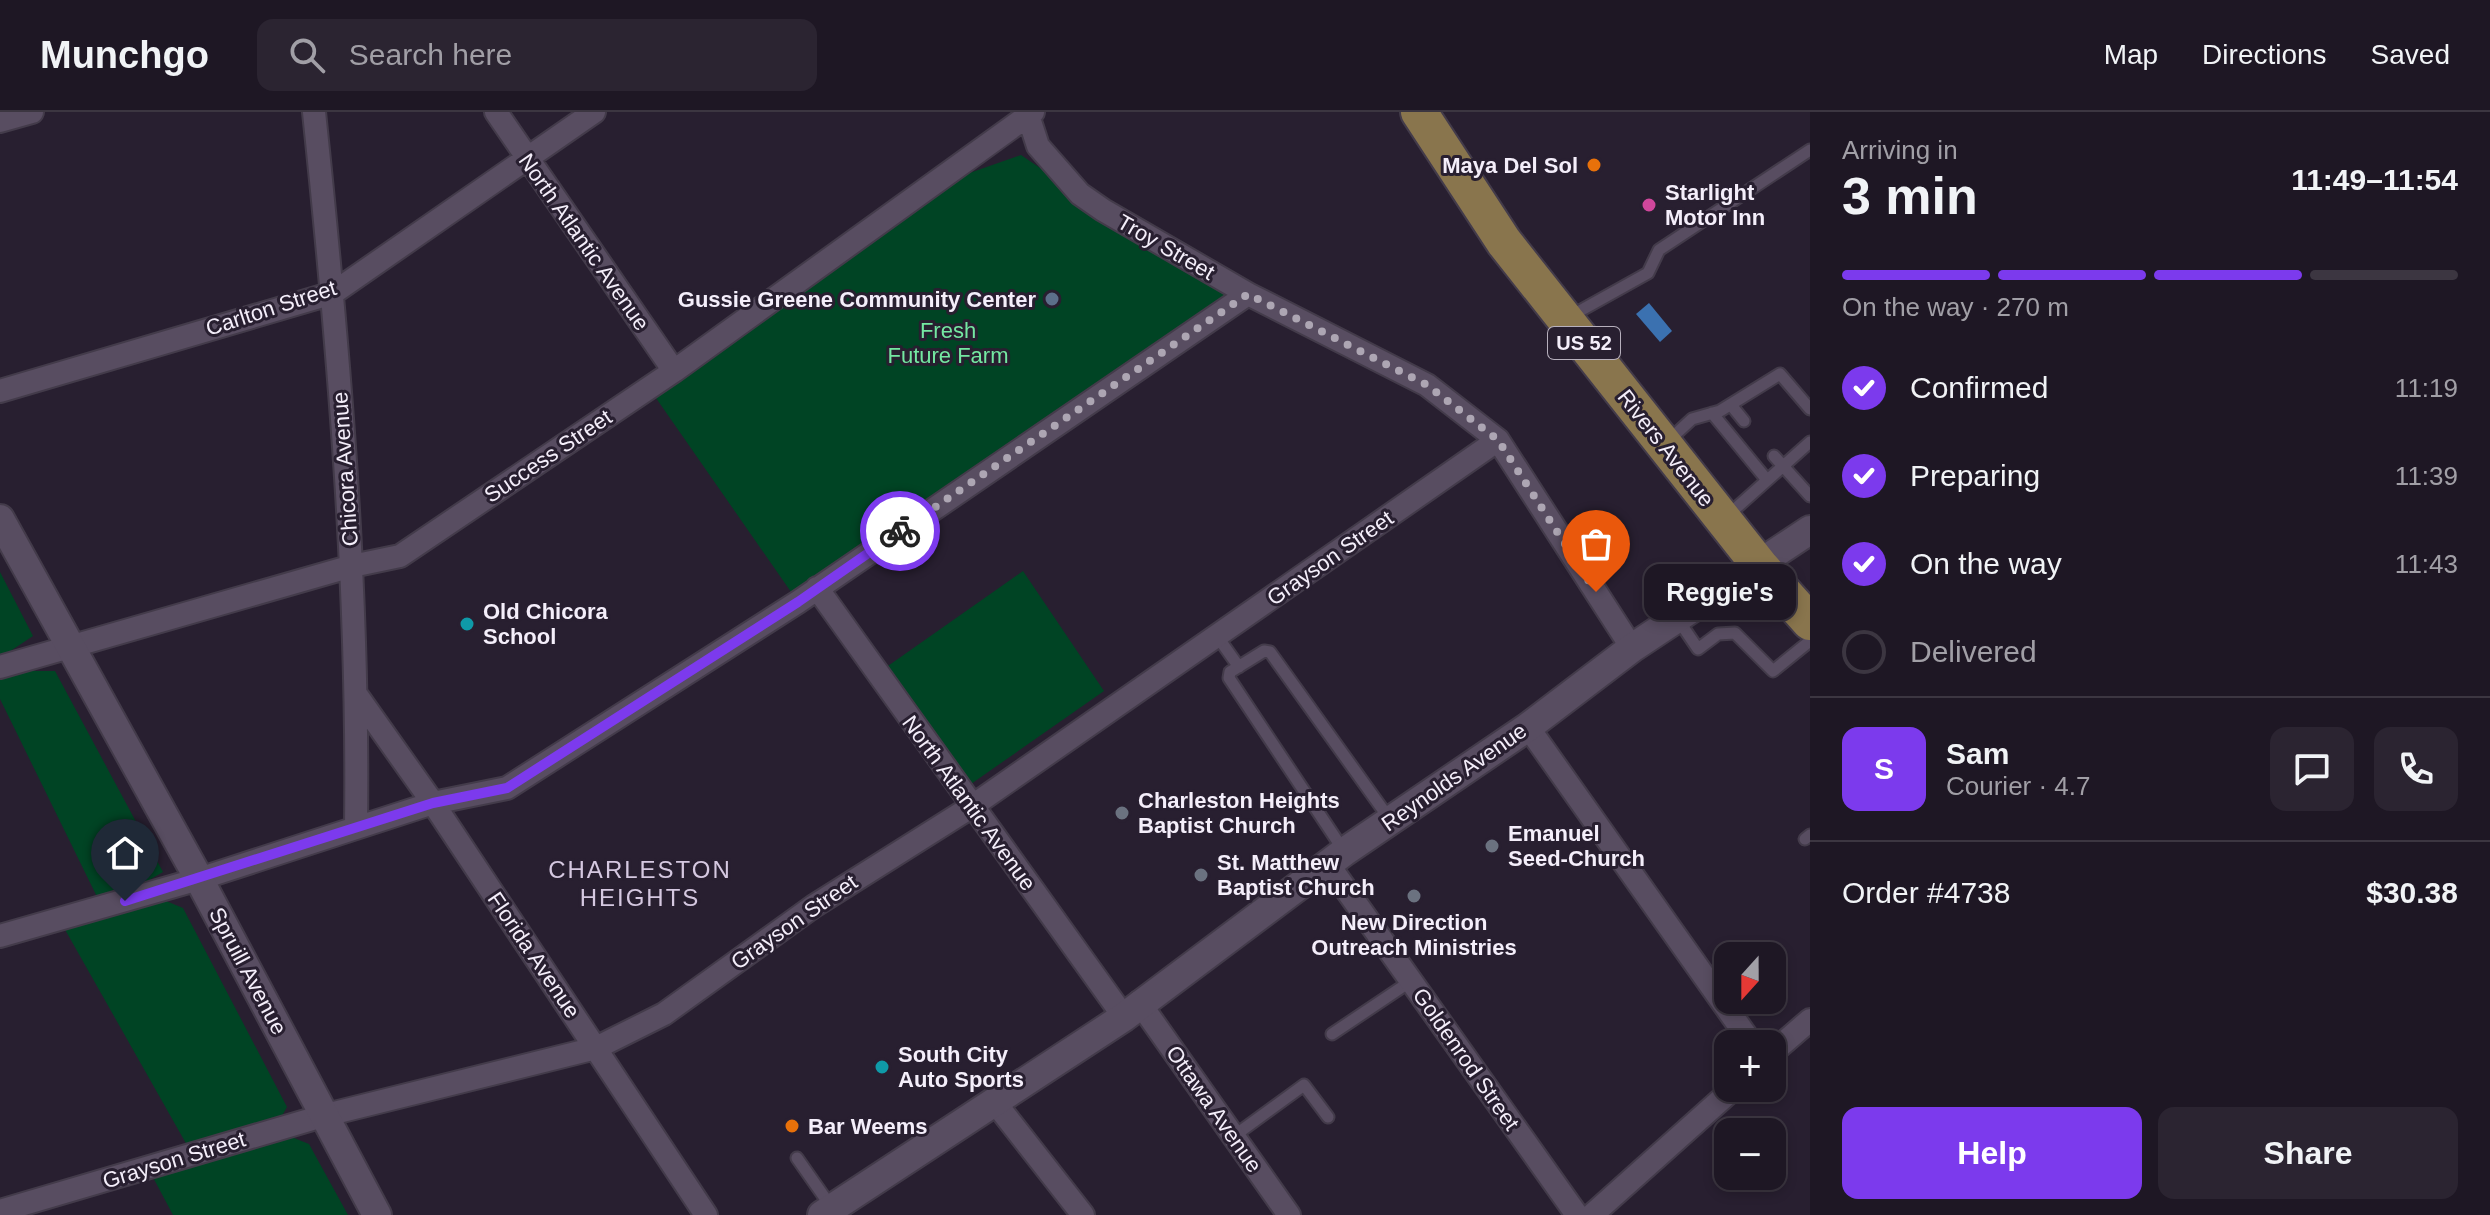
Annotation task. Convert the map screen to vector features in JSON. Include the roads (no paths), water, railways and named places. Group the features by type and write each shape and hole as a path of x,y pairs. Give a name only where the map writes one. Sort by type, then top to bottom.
{"main road":[{"name":"Rivers Avenue","path":"1419,112 1504,242 1809,624"}],"street":[{"path":"0,121 32,112"},
{"name":"Chicora Avenue","path":"314,112 333,293 352,566 358,697 356,827"},
{"name":"North Atlantic Avenue","path":"496,112 525,159 674,371"},
{"name":"Carlton Street","path":"0,391 333,293 594,112"},
{"name":"Troy Street","path":"1029,113 1038,146 1080,194 1248,294 1427,385 1498,440 1632,648"},
{"name":"Success Street","path":"0,667 352,566 400,556 674,371 1029,113"},
{"path":"0,936 199,879 433,803 507,788 817,588 1248,294"},
{"name":"Grayson Street","path":"0,1211 326,1115 596,1048 664,1014 814,906 971,807 1498,440"},
{"name":"Spruill Avenue","path":"0,519 68,647 199,879 377,1215"},
{"name":"Reynolds Avenue","path":"827,1212 1132,1010 1336,858 1528,727 1632,648 1810,530"},
{"name":"North Atlantic Avenue","path":"817,588 971,807 1132,1010"},
{"name":"Florida Avenue","path":"358,697 433,803 706,1215"},
{"path":"1528,727 1742,1030"},
{"name":"Goldenrod Street","path":"1336,858 1411,981 1577,1215"},
{"name":"Ottawa Avenue","path":"1132,1010 1234,1136 1289,1215"},
{"path":"1786,1041 1810,1020"},
{"path":"993,1100 1083,1215"},
{"path":"1592,1215 1719,1102"},
{"path":"1615,1196 1629,1215"}],"lane":[{"path":"1565,319 1648,273 1659,250 1810,150"},
{"path":"1664,445 1692,419 1731,405 1780,374 1810,409"},
{"path":"1765,384 1774,394"},
{"path":"1731,405 1744,421"},
{"path":"1712,413 1767,480"},
{"path":"1723,520 1810,442"},
{"path":"1774,456 1810,496"},
{"path":"1677,618 1698,649 1718,634 1735,633 1773,671 1809,624"},
{"path":"1217,636 1239,667"},
{"path":"1336,858 1229,678 1239,667 1264,651 1270,652 1392,822"},
{"path":"1332,1034 1411,981"},
{"path":"1234,1136 1304,1085 1328,1117"},
{"path":"797,1158 827,1212"}],"water":[{"path":"1649,303 1672,331 1660,342 1636,314"}],"place":[{"name":"Maya Del Sol","path":"1594,165"},
{"name":"Starlight Motor Inn","path":"1649,205"},
{"name":"Gussie Greene Community Center","path":"1052,299"},
{"name":"Reggie's","path":"1596,592"},
{"name":"Old Chicora School","path":"467,624"},
{"name":"Charleston Heights Baptist Church","path":"1122,813"},
{"name":"Emanuel Seed-Church","path":"1492,846"},
{"name":"St. Matthew Baptist Church","path":"1201,875"},
{"name":"New Direction Outreach Ministries","path":"1414,896"},
{"name":"South City Auto Sports","path":"882,1067"},
{"name":"Bar Weems","path":"792,1126"}],"district":[{"name":"CHARLESTON HEIGHTS","path":"640,883"}],"park label":[{"name":"Fresh Future Farm","path":"948,342"}]}
